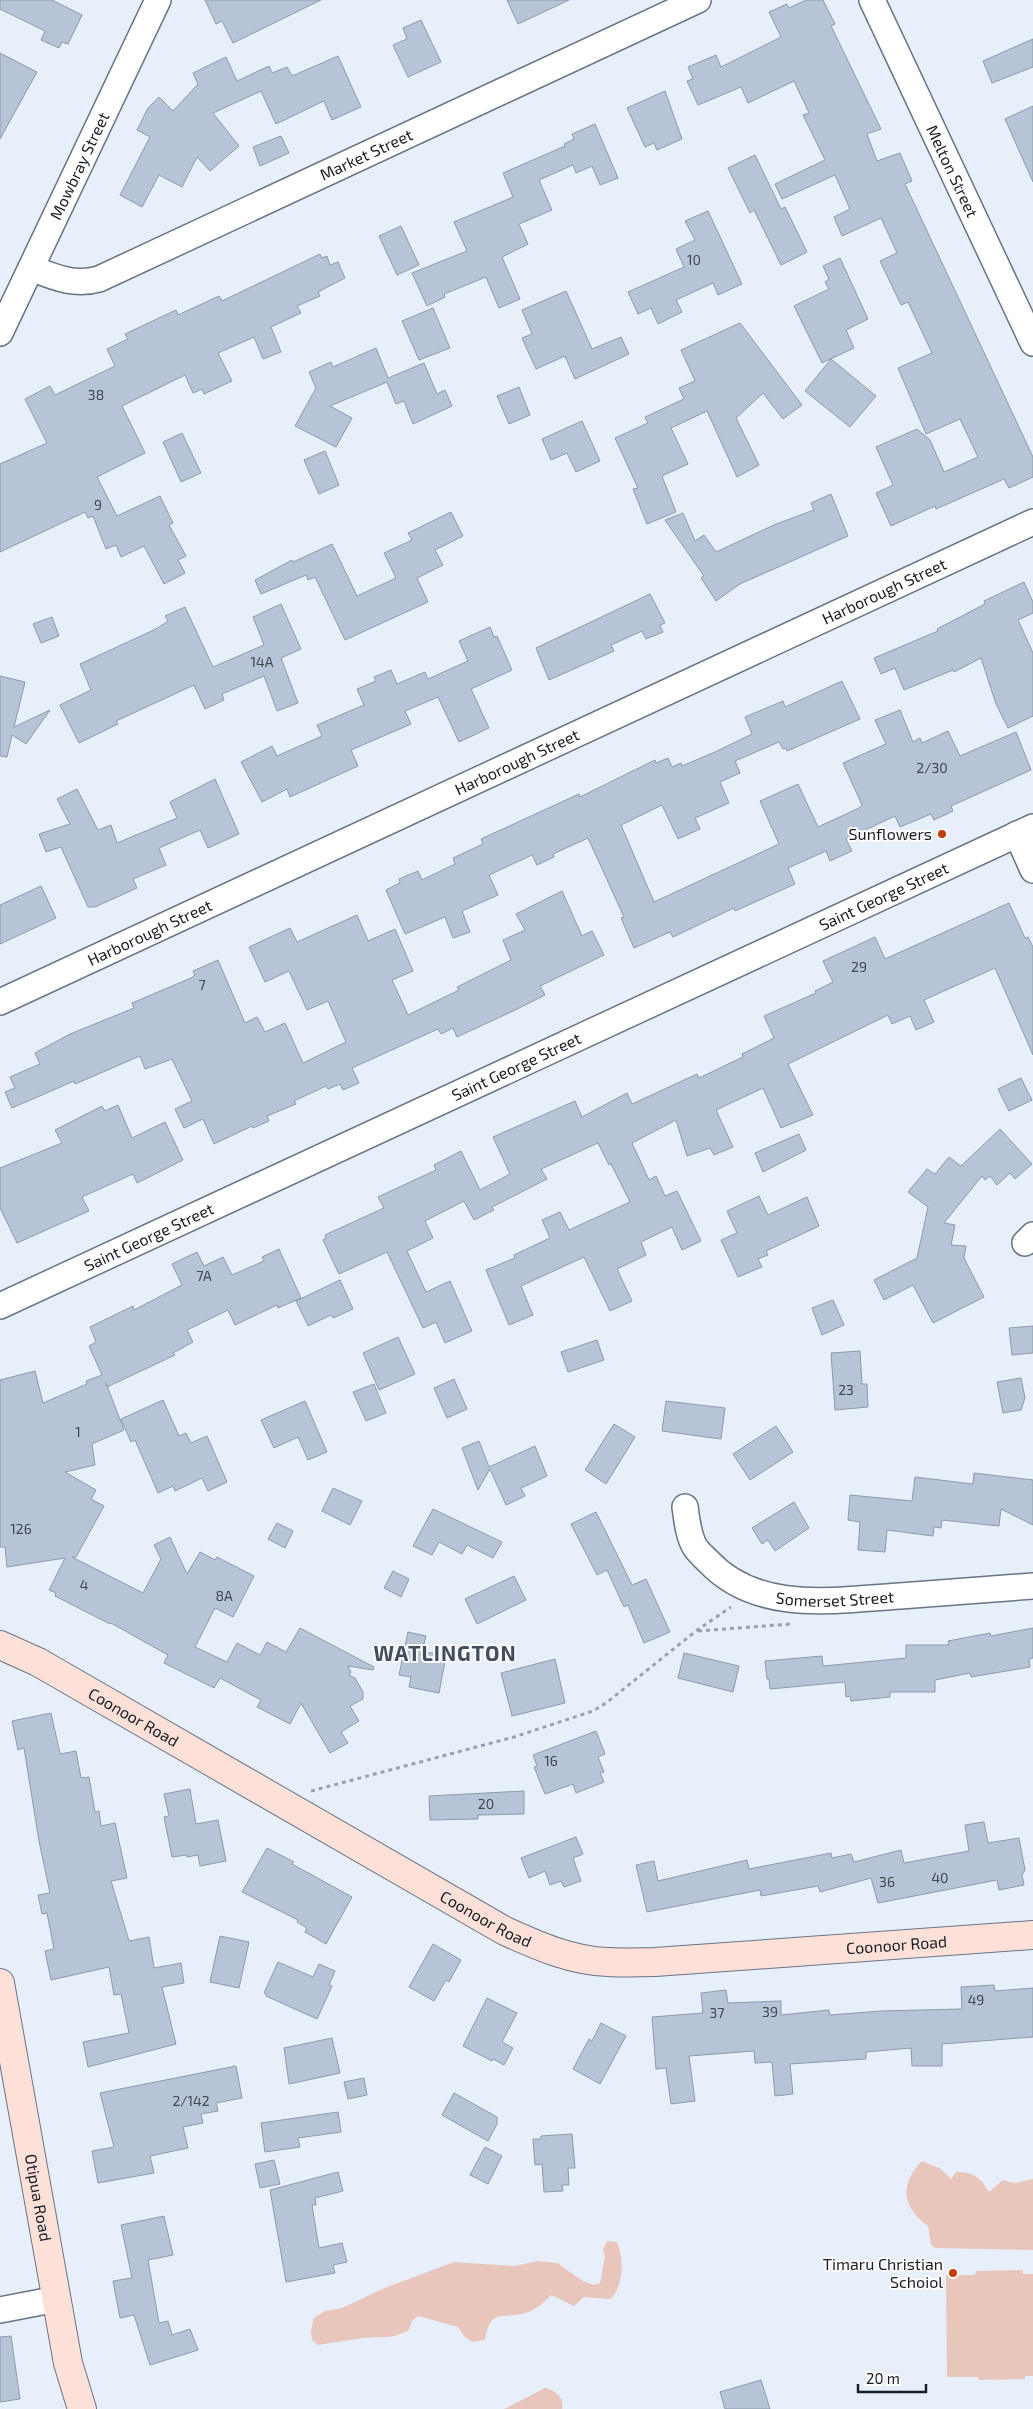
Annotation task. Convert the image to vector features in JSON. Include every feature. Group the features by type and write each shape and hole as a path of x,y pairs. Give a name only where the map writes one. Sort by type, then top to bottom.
{"street":[{"name":"Mowbray Street","path":"0,333 158,0"},
{"name":"Market Street","path":"31,268 67,281 89,282 99,279 698,0"},
{"name":"Melton Street","path":"872,0 1033,343"},
{"name":"Harborough Street","path":"0,1002 1033,522"},
{"path":"1025,831 1033,870"},
{"name":"Saint George Street","path":"0,1306 1025,831"},
{"name":"Somerset Street","path":"685,1507 688,1529 695,1548 716,1570 732,1582 754,1592 797,1601 834,1601 1033,1586"},
{"name":"Coonoor Road","path":"0,1645 38,1662 505,1931 535,1945 571,1957 607,1962 655,1962 1033,1935"},
{"name":"Otipua Road","path":"0,1983 68,2363 82,2409"},
{"path":"0,2310 57,2300"}],"path":[{"path":"276,1800 514,1737 593,1711 606,1703 696,1631 754,1592"},
{"path":"696,1631 792,1624"}],"shaded area":[{"path":"922,2161 941,2169 951,2179 956,2172 972,2174 983,2183 989,2192 1003,2180 1014,2183 1033,2179 1033,2250 935,2248 931,2245 928,2226 913,2211 907,2195 910,2178"},
{"path":"607,2241 617,2242 622,2264 618,2286 611,2299 584,2297 574,2306 551,2295 529,2312 494,2319 487,2330 485,2340 472,2342 464,2336 458,2327 418,2316 412,2321 409,2330 397,2335 318,2345 312,2340 311,2330 314,2318 325,2311 342,2308 387,2287 454,2262 515,2266 538,2261 557,2263 583,2281 594,2285 600,2283 605,2257 603,2249"},
{"path":"1023,2270 1023,2274 1033,2274 1033,2376 1025,2376 1025,2379 978,2380 978,2377 947,2377 946,2275 975,2275 976,2271"},
{"path":"545,2388 561,2398 562,2409 504,2409"}],"building":[{"path":"0,0 52,0 82,15 68,44 62,42 59,48 41,40 45,31 0,9"},
{"path":"205,0 321,0 233,43 222,21 216,24"},
{"path":"507,0 569,0 518,24"},
{"path":"806,0 823,0 835,24 831,26 881,129 867,134 877,161 900,153 912,181 905,184 1033,457 1033,477 1009,488 1004,479 936,509 935,506 891,526 876,493 893,485 876,447 917,429 930,440 944,472 978,457 960,419 926,434 898,368 932,353 908,302 901,305 880,261 897,253 881,218 842,236 834,217 850,209 835,175 782,199 775,184 825,160 803,115 809,113 794,81 748,103 741,87 698,105 687,81 693,79 688,67 716,55 721,67 781,37 769,12 787,4 789,8"},
{"path":"421,20 441,62 408,77 393,45 407,39 403,28"},
{"path":"1033,39 1033,67 992,83 983,61"},
{"path":"0,53 37,72 0,139"},
{"path":"338,56 361,107 332,120 324,101 276,124 261,91 213,113 239,146 210,171 197,157 182,187 159,175 142,207 120,195 150,137 137,130 148,108 159,97 173,111 198,84 193,73 226,57 237,81 269,66 272,73 287,67 292,76"},
{"path":"665,91 682,139 657,150 654,143 645,147 627,108"},
{"path":"1033,106 1033,182 1005,119"},
{"path":"595,124 618,178 600,185 592,166 576,173 573,165 539,180 552,210 519,224 528,244 502,257 520,299 499,308 486,277 444,294 445,297 427,306 412,273 467,251 454,222 513,197 503,173 565,146 564,144 574,139 572,134"},
{"path":"281,136 289,153 260,166 253,147"},
{"path":"755,155 781,209 785,207 807,252 781,265 754,210 750,213 728,168"},
{"path":"708,211 742,284 718,295 713,283 676,300 682,312 658,324 651,308 638,314 628,292 684,267 676,249 695,240 685,221"},
{"path":"401,226 419,265 397,275 379,236"},
{"path":"320,254 322,258 327,256 330,265 338,262 345,278 318,292 320,296 297,306 301,313 271,327 281,352 263,359 254,337 218,353 232,381 204,394 202,389 193,393 185,375 122,406 145,453 97,477 117,516 160,496 173,523 169,525 186,556 178,560 185,573 164,584 144,546 121,557 116,545 106,549 93,516 88,518 85,512 0,552 0,464 47,443 25,399 50,386 55,395 115,366 107,349 128,339 125,334 176,310 178,315 219,296 222,301"},
{"path":"840,258 868,319 846,330 854,348 822,363 794,306 829,289 825,282 829,279 823,266"},
{"path":"566,291 592,349 621,337 629,354 575,379 565,356 536,369 522,338 532,334 522,310"},
{"path":"433,308 450,348 419,360 402,321"},
{"path":"740,323 802,405 783,419 763,393 736,418 759,465 737,477 707,411 671,428 688,464 662,476 676,512 647,524 633,489 638,488 615,438 648,423 645,417 684,399 679,388 695,381 681,350"},
{"path":"376,348 388,378 424,363 437,394 445,390 452,406 413,424 404,401 396,404 387,382 330,406 352,418 336,447 295,426 316,388 309,372 331,362 333,367"},
{"path":"831,359 876,396 850,427 805,391"},
{"path":"519,387 530,415 509,424 497,396"},
{"path":"582,421 600,461 576,472 567,453 551,460 542,439"},
{"path":"182,433 201,473 181,482 163,442"},
{"path":"325,451 339,485 319,494 304,460"},
{"path":"831,494 848,536 740,584 716,601 701,578 704,576 665,520 683,513 695,541 704,535 716,552 776,524 814,510 811,503"},
{"path":"451,512 463,536 435,550 443,565 417,578 428,602 345,640 315,577 308,580 306,575 261,594 255,580 292,560 293,562 332,544 357,596 396,578 384,553 412,540 408,533"},
{"path":"1024,582 1033,602 1033,613 1018,620 1033,653 1033,716 1008,728 996,704 981,658 954,672 953,670 904,690 895,668 881,674 874,658 938,631 937,629 985,604 984,601"},
{"path":"650,594 665,623 660,625 663,632 646,639 642,631 611,645 614,651 549,680 536,648"},
{"path":"281,604 301,649 281,658 298,703 277,711 264,676 222,694 224,700 205,709 194,685 116,721 118,724 79,743 60,705 91,690 80,664 156,629 168,621 165,616 185,607 213,667 264,645 253,617"},
{"path":"52,617 59,636 41,643 33,624"},
{"path":"490,627 494,637 497,636 512,670 471,689 489,728 459,742 438,697 405,711 411,724 351,750 358,766 290,797 287,789 262,802 241,762 272,746 277,756 322,736 317,725 364,705 357,689 376,681 374,677 391,670 397,684 425,672 428,679 468,661 459,641"},
{"path":"0,676 25,682 14,727 50,710 26,744 12,735 7,757 0,756"},
{"path":"842,681 860,719 787,751 786,748 783,749 779,742 735,761 740,773 720,782 729,803 695,818 700,829 678,839 662,805 621,825 654,902 779,844 760,801 798,784 818,827 859,808 862,805 843,763 886,744 875,720 900,710 913,742 920,738 922,743 948,731 960,756 1016,732 1031,770 951,806 953,811 934,820 931,814 900,827 895,816 846,839 852,851 830,861 826,851 788,868 795,884 735,911 734,908 673,937 670,932 634,948 621,918 624,917 588,838 553,854 554,857 537,865 532,855 489,875 498,895 462,911 470,932 453,938 445,917 405,934 386,890 400,883 399,879 418,871 422,880 455,864 453,858 483,844 481,839 579,794 580,797 655,760 656,763 668,758 672,767 681,763 682,766 715,752 752,734 745,717 783,701 785,707"},
{"path":"215,779 239,834 208,848 200,830 159,848 166,865 133,879 137,888 95,907 88,907 61,847 46,852 39,834 70,824 57,799 77,789 98,830 111,825 117,843 177,818 170,802"},
{"path":"41,886 56,918 0,944 0,905"},
{"path":"562,891 582,936 592,931 604,955 540,986 545,995 511,1012 457,1037 453,1028 441,1034 438,1029 352,1068 359,1083 343,1090 340,1084 328,1089 326,1086 294,1101 296,1104 267,1116 269,1121 253,1128 252,1126 214,1144 203,1119 184,1128 175,1109 192,1101 172,1059 145,1069 140,1056 75,1084 74,1081 12,1108 5,1092 15,1088 10,1077 40,1064 35,1053 70,1034 134,1008 132,1003 191,978 195,975 193,971 218,960 245,1023 257,1017 265,1032 285,1023 303,1063 346,1042 328,1001 307,1010 289,971 265,982 249,947 290,928 297,942 357,915 368,941 395,929 413,971 392,980 408,1015 459,990 457,987 511,960 503,940 525,930 516,914"},
{"path":"1009,903 1025,938 1028,937 1033,947 1033,1055 995,968 924,1000 934,1022 916,1030 910,1016 892,1024 888,1015 788,1064 813,1115 781,1128 763,1088 716,1110 733,1147 714,1155 710,1148 687,1156 676,1120 632,1143 649,1180 656,1176 665,1196 677,1191 701,1241 682,1250 672,1227 641,1242 646,1255 617,1269 632,1301 610,1311 584,1257 521,1286 533,1315 509,1325 486,1270 515,1258 514,1255 550,1238 542,1220 560,1212 569,1230 630,1202 598,1143 541,1169 547,1179 492,1207 494,1210 474,1220 464,1201 425,1221 433,1238 407,1251 426,1292 450,1281 472,1331 445,1343 436,1322 423,1328 387,1252 339,1274 323,1240 326,1238 325,1235 384,1208 378,1197 436,1170 434,1165 461,1151 480,1190 510,1174 493,1137 575,1101 582,1117 627,1093 632,1104 697,1074 699,1078 743,1057 742,1054 774,1038 764,1016 816,993 815,991 833,982 823,961 875,937 885,959"},
{"path":"1021,1078 1032,1100 1009,1111 998,1089"},
{"path":"118,1105 132,1138 165,1122 183,1160 137,1183 133,1174 82,1197 89,1211 17,1243 0,1208 0,1168 62,1143 55,1130 102,1106 105,1111"},
{"path":"1000,1129 1032,1164 1015,1179 1010,1173 997,1185 990,1176 985,1180 982,1176 944,1223 955,1225 951,1245 966,1246 964,1258 984,1297 933,1323 913,1285 884,1300 874,1280 917,1258 928,1207 908,1192 927,1169 935,1174 949,1157 961,1166"},
{"path":"799,1134 806,1150 763,1172 755,1153"},
{"path":"759,1196 768,1215 807,1197 819,1226 766,1251 768,1255 758,1259 762,1267 738,1277 721,1240 737,1233 727,1211"},
{"path":"279,1249 301,1298 278,1308 277,1305 235,1325 228,1310 187,1330 193,1342 173,1353 175,1355 107,1387 124,1430 92,1444 95,1465 65,1472 96,1490 91,1499 104,1506 76,1557 72,1557 143,1593 161,1559 154,1545 170,1537 187,1574 200,1552 215,1560 217,1557 254,1576 233,1617 215,1608 195,1647 227,1662 237,1643 260,1655 267,1642 286,1652 300,1628 374,1667 373,1670 348,1666 351,1672 349,1675 355,1678 363,1692 363,1699 350,1706 359,1721 341,1732 348,1743 330,1753 301,1703 290,1724 257,1707 261,1700 220,1678 214,1688 164,1663 168,1655 111,1623 55,1596 56,1593 49,1590 65,1558 7,1567 5,1547 0,1547 0,1380 35,1371 43,1403 87,1384 86,1381 102,1375 89,1346 96,1342 90,1327 133,1306 134,1310 182,1285 172,1264 197,1252 204,1266 223,1257 232,1275 264,1261 262,1257"},
{"path":"340,1280 353,1309 333,1318 331,1315 308,1326 296,1301"},
{"path":"833,1300 844,1325 822,1335 812,1308"},
{"path":"1033,1326 1033,1353 1012,1355 1009,1328"},
{"path":"398,1337 415,1374 379,1390 363,1353"},
{"path":"597,1340 604,1360 568,1372 561,1352"},
{"path":"860,1351 862,1384 867,1384 868,1407 835,1410 831,1353"},
{"path":"1021,1378 1025,1398 1021,1410 1003,1413 997,1382"},
{"path":"454,1379 467,1409 447,1418 434,1388"},
{"path":"374,1384 386,1413 366,1421 353,1392"},
{"path":"163,1400 179,1436 186,1433 191,1443 207,1436 227,1482 208,1491 202,1478 175,1491 173,1486 158,1493 135,1440 131,1442 121,1419"},
{"path":"305,1401 327,1452 308,1460 298,1437 274,1448 261,1420"},
{"path":"666,1401 725,1408 721,1439 662,1431"},
{"path":"614,1424 635,1437 606,1484 585,1470"},
{"path":"776,1426 793,1452 750,1480 733,1454"},
{"path":"479,1441 489,1467 535,1446 547,1476 521,1488 525,1496 506,1505 490,1469 478,1490 462,1448"},
{"path":"974,1473 1033,1480 1033,1525 1001,1509 999,1526 942,1520 941,1528 934,1527 933,1536 887,1530 885,1552 858,1550 860,1522 848,1520 850,1495 912,1501 915,1477 973,1484"},
{"path":"333,1488 362,1501 350,1525 322,1511"},
{"path":"794,1502 809,1528 775,1551 768,1540 762,1544 752,1528"},
{"path":"433,1509 502,1542 493,1558 467,1545 462,1554 439,1542 432,1555 413,1546"},
{"path":"596,1512 632,1585 646,1579 670,1632 644,1643 628,1605 624,1607 607,1570 597,1575 571,1524"},
{"path":"277,1523 293,1531 285,1548 268,1539"},
{"path":"393,1571 409,1579 401,1597 384,1588"},
{"path":"514,1576 526,1600 477,1624 465,1599"},
{"path":"1033,1628 1033,1658 1029,1659 1030,1667 971,1677 970,1673 935,1680 935,1692 890,1692 890,1697 851,1701 850,1696 846,1697 845,1682 770,1689 769,1679 767,1679 765,1661 822,1656 823,1666 906,1658 906,1645 949,1645 948,1641 990,1633 991,1636"},
{"path":"408,1632 426,1636 422,1651 446,1656 439,1693 409,1687 411,1677 399,1675"},
{"path":"684,1653 739,1666 733,1692 678,1678"},
{"path":"555,1659 565,1703 512,1716 501,1673"},
{"path":"51,1713 60,1754 76,1751 81,1778 89,1777 95,1812 99,1811 101,1826 115,1823 127,1878 111,1881 129,1941 149,1937 154,1968 181,1963 184,1983 162,1987 176,2044 88,2067 83,2042 129,2033 121,1994 114,1995 109,1967 51,1980 45,1951 54,1949 47,1913 42,1914 38,1895 50,1893 39,1841 24,1748 18,1750 12,1721"},
{"path":"596,1731 605,1754 598,1757 604,1772 600,1773 604,1782 576,1793 573,1784 545,1794 534,1767 537,1766 533,1755"},
{"path":"190,1789 196,1824 218,1820 226,1861 200,1866 198,1855 172,1857 164,1817 169,1816 164,1794"},
{"path":"524,1791 524,1814 478,1815 478,1819 430,1820 429,1796"},
{"path":"984,1822 988,1843 1019,1838 1025,1870 1022,1875 1024,1885 999,1890 997,1880 878,1903 871,1878 820,1892 818,1886 761,1896 760,1890 647,1912 636,1865 654,1861 658,1881 747,1860 749,1869 831,1853 832,1858 851,1854 854,1862 901,1850 904,1863 969,1851 965,1825"},
{"path":"576,1837 583,1854 573,1858 581,1881 564,1887 561,1881 550,1885 545,1871 529,1878 521,1858"},
{"path":"267,1848 352,1897 326,1944 305,1932 307,1928 297,1922 298,1920 242,1892"},
{"path":"220,1936 249,1942 239,1988 210,1982"},
{"path":"433,1944 461,1960 449,1982 446,1980 434,2001 409,1987"},
{"path":"278,1962 313,1977 319,1964 335,1971 329,1985 332,1986 317,2019 266,1996 267,1994 264,1993"},
{"path":"994,1985 995,1991 1033,1988 1033,2037 942,2044 942,2066 912,2066 911,2048 866,2052 866,2059 790,2064 793,2094 775,2096 772,2062 755,2063 754,2051 689,2056 695,2101 671,2104 666,2068 656,2069 652,2017 703,2013 701,1993 726,1990 728,2003 781,2001 781,2015 829,2010 830,2015 881,2011 962,2009 961,1987"},
{"path":"487,1998 517,2013 502,2042 513,2048 504,2065 463,2046"},
{"path":"601,2023 626,2036 600,2084 573,2069 589,2039 592,2041"},
{"path":"332,2038 340,2073 289,2084 284,2048"},
{"path":"236,2066 242,2098 216,2103 218,2111 201,2114 203,2123 183,2127 188,2148 150,2156 154,2173 98,2183 92,2151 114,2147 100,2093"},
{"path":"364,2078 367,2095 348,2099 344,2082"},
{"path":"454,2093 497,2117 497,2124 488,2141 442,2115"},
{"path":"338,2112 341,2132 298,2138 300,2147 265,2152 261,2123"},
{"path":"572,2134 575,2168 568,2168 569,2185 562,2185 563,2191 544,2192 542,2164 535,2165 533,2139 541,2139 541,2136"},
{"path":"485,2147 502,2156 488,2184 470,2175"},
{"path":"274,2160 280,2184 260,2188 255,2164"},
{"path":"338,2172 343,2191 315,2198 316,2205 312,2205 319,2248 342,2243 347,2262 333,2265 335,2273 286,2282 270,2190"},
{"path":"164,2216 173,2255 148,2260 159,2323 168,2321 172,2335 190,2329 198,2350 150,2365 134,2315 120,2318 113,2281 132,2278 121,2225"},
{"path":"11,2336 20,2399 0,2402 0,2337"},
{"path":"761,2380 770,2409 725,2409 720,2392"}],"place":[{"name":"Sunflowers","path":"942,834"},
{"name":"Timaru Christian Schoiol","path":"953,2273"}],"district":[{"name":"WATLINGTON","path":"445,1654"}]}
